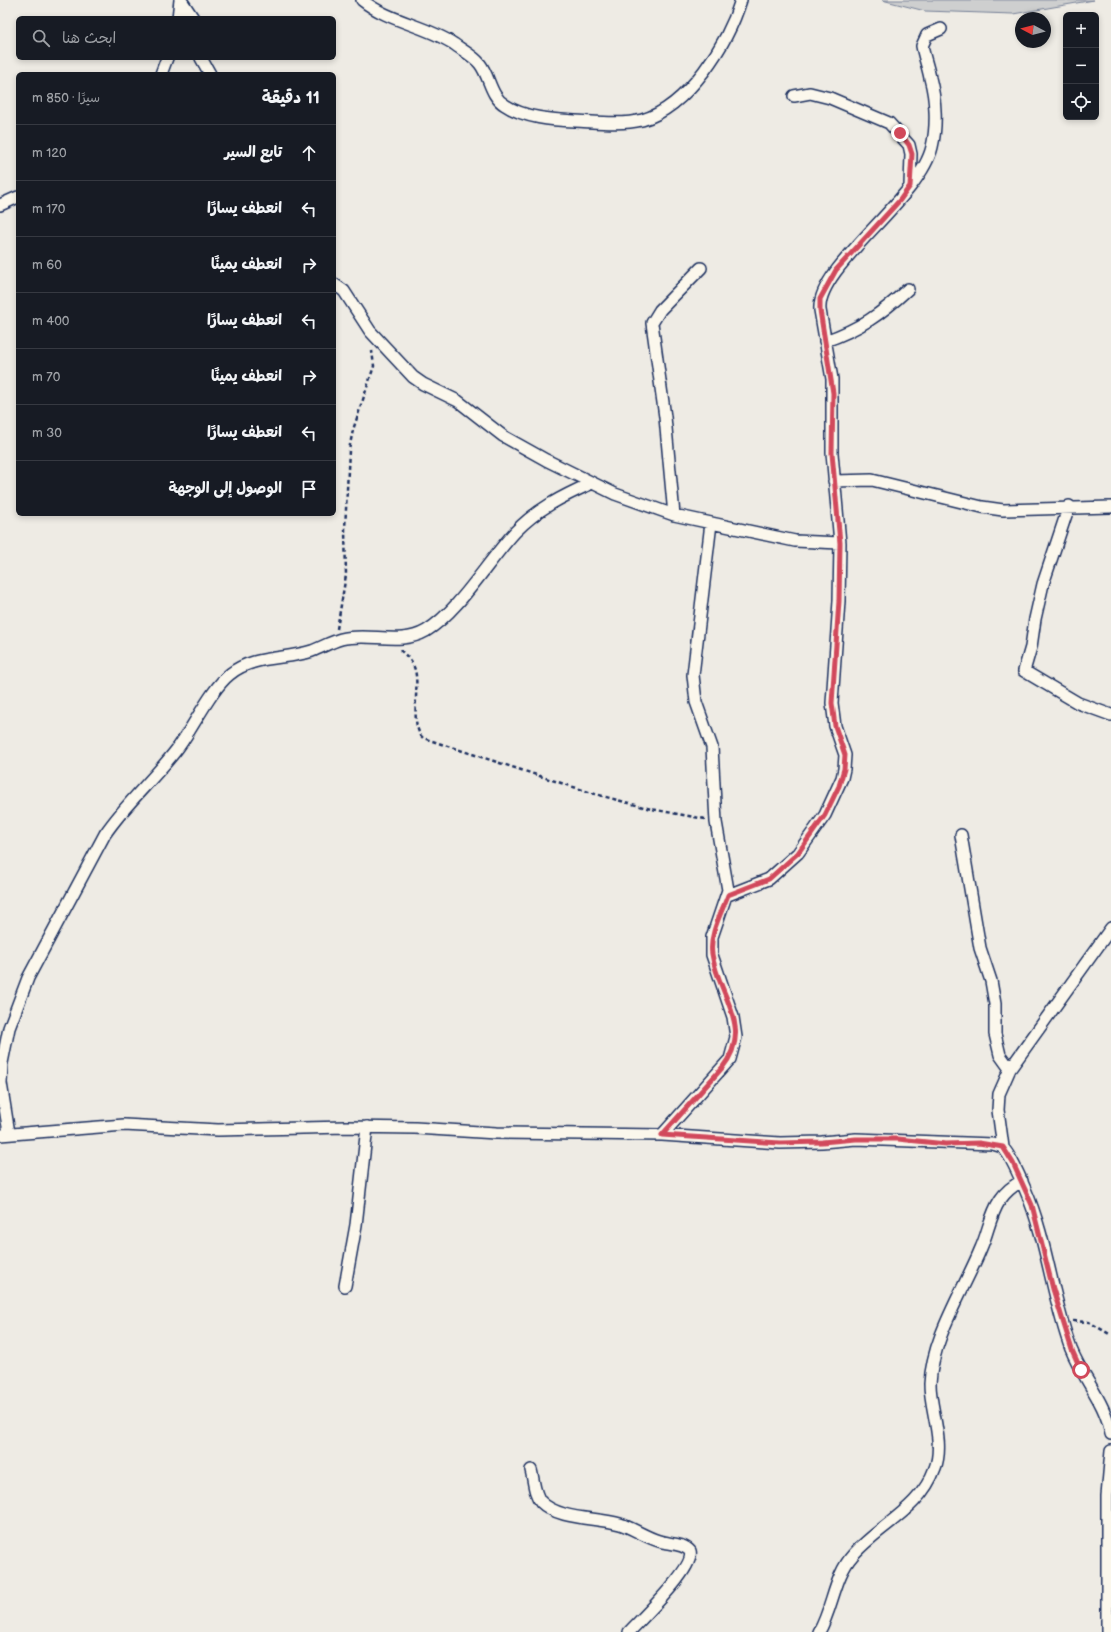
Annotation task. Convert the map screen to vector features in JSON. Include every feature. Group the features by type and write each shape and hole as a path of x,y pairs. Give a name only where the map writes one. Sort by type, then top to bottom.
{"street":[{"path":"178,16 180,0"},
{"path":"180,0 192,16"},
{"path":"362,0 374,10 452,43 468,54 480,64 498,99 512,109 536,117 566,121 607,123 640,120 654,116 688,91 705,71 737,12 741,0"},
{"path":"728,895 769,879 798,853 825,815 842,778 845,755 835,726 832,703 839,601 840,543 834,481 833,393 819,304 822,294 848,256 900,200 927,162 932,147 935,129 934,94 922,46 928,35 941,29"},
{"path":"162,72 166,60"},
{"path":"202,60 209,72"},
{"path":"794,96 810,93 830,98 889,123 909,145 912,154 910,186"},
{"path":"0,205 16,198"},
{"path":"674,515 665,417 652,323 656,315 701,268"},
{"path":"336,285 344,291 370,331 413,377 423,384 458,401 503,436 592,483 632,501 674,515 795,541 840,543"},
{"path":"826,341 856,330 884,310 908,289"},
{"path":"834,481 872,480 982,507 1003,510 1069,506 1111,507"},
{"path":"592,483 548,504 531,517 515,532 473,585 439,621 426,631 413,636 384,638 356,637 335,641 312,651 256,661 230,673 220,683 178,747 156,775 115,819 105,834 28,978 9,1028 2,1063 1,1083 5,1134 124,1125 218,1130 367,1127 415,1128 496,1134 662,1135 780,1143 822,1142 856,1139 898,1139 946,1144 979,1143 1003,1147"},
{"path":"1069,506 1043,584 1035,619 1031,648 1024,671 1078,703 1111,715"},
{"path":"662,1135 730,1058 736,1037 734,1017 712,955 712,937 728,895 716,822 712,747 696,702 693,675 711,523"},
{"path":"960,835 980,948 991,980 996,1004 995,1034 1000,1055 1010,1069"},
{"path":"1111,928 1010,1069 999,1094 998,1101 1003,1147 1022,1181 1032,1205 1062,1322 1081,1370 1104,1410 1111,1434"},
{"path":"345,1286 356,1225 367,1127"},
{"path":"819,1632 833,1601 840,1578 853,1555 902,1515 932,1476 938,1455 930,1383 942,1334 982,1248 994,1211 1007,1190 1022,1181"},
{"path":"1107,1632 1107,1496 1111,1451"},
{"path":"531,1470 539,1499 545,1505 558,1512 568,1516 612,1522 634,1529 652,1538 685,1547 690,1551 690,1559 667,1592 629,1632"}],"path":[{"path":"335,641 346,575 345,529 349,450 353,430 374,366 370,347"},
{"path":"384,638 407,656 415,669 415,710 419,733 423,738 602,796 716,822"},
{"path":"1062,1322 1089,1322 1111,1335"}],"shaded area":[{"path":"882,0 1094,0 1025,12 1015,12 1013,14 925,11"}],"route":[{"path":"900,133 909,145 912,154 910,186 900,200 836,270 822,294 819,304 830,365 833,393 832,453 840,543 840,572 832,703 833,719 845,755 842,778 825,815 798,853 769,879 728,895 712,937 712,955 734,1017 736,1037 733,1049 730,1058 722,1068 662,1135 780,1143 822,1142 856,1139 898,1139 946,1144 993,1144 1003,1147 1022,1181 1032,1205 1065,1331 1081,1370"}]}
